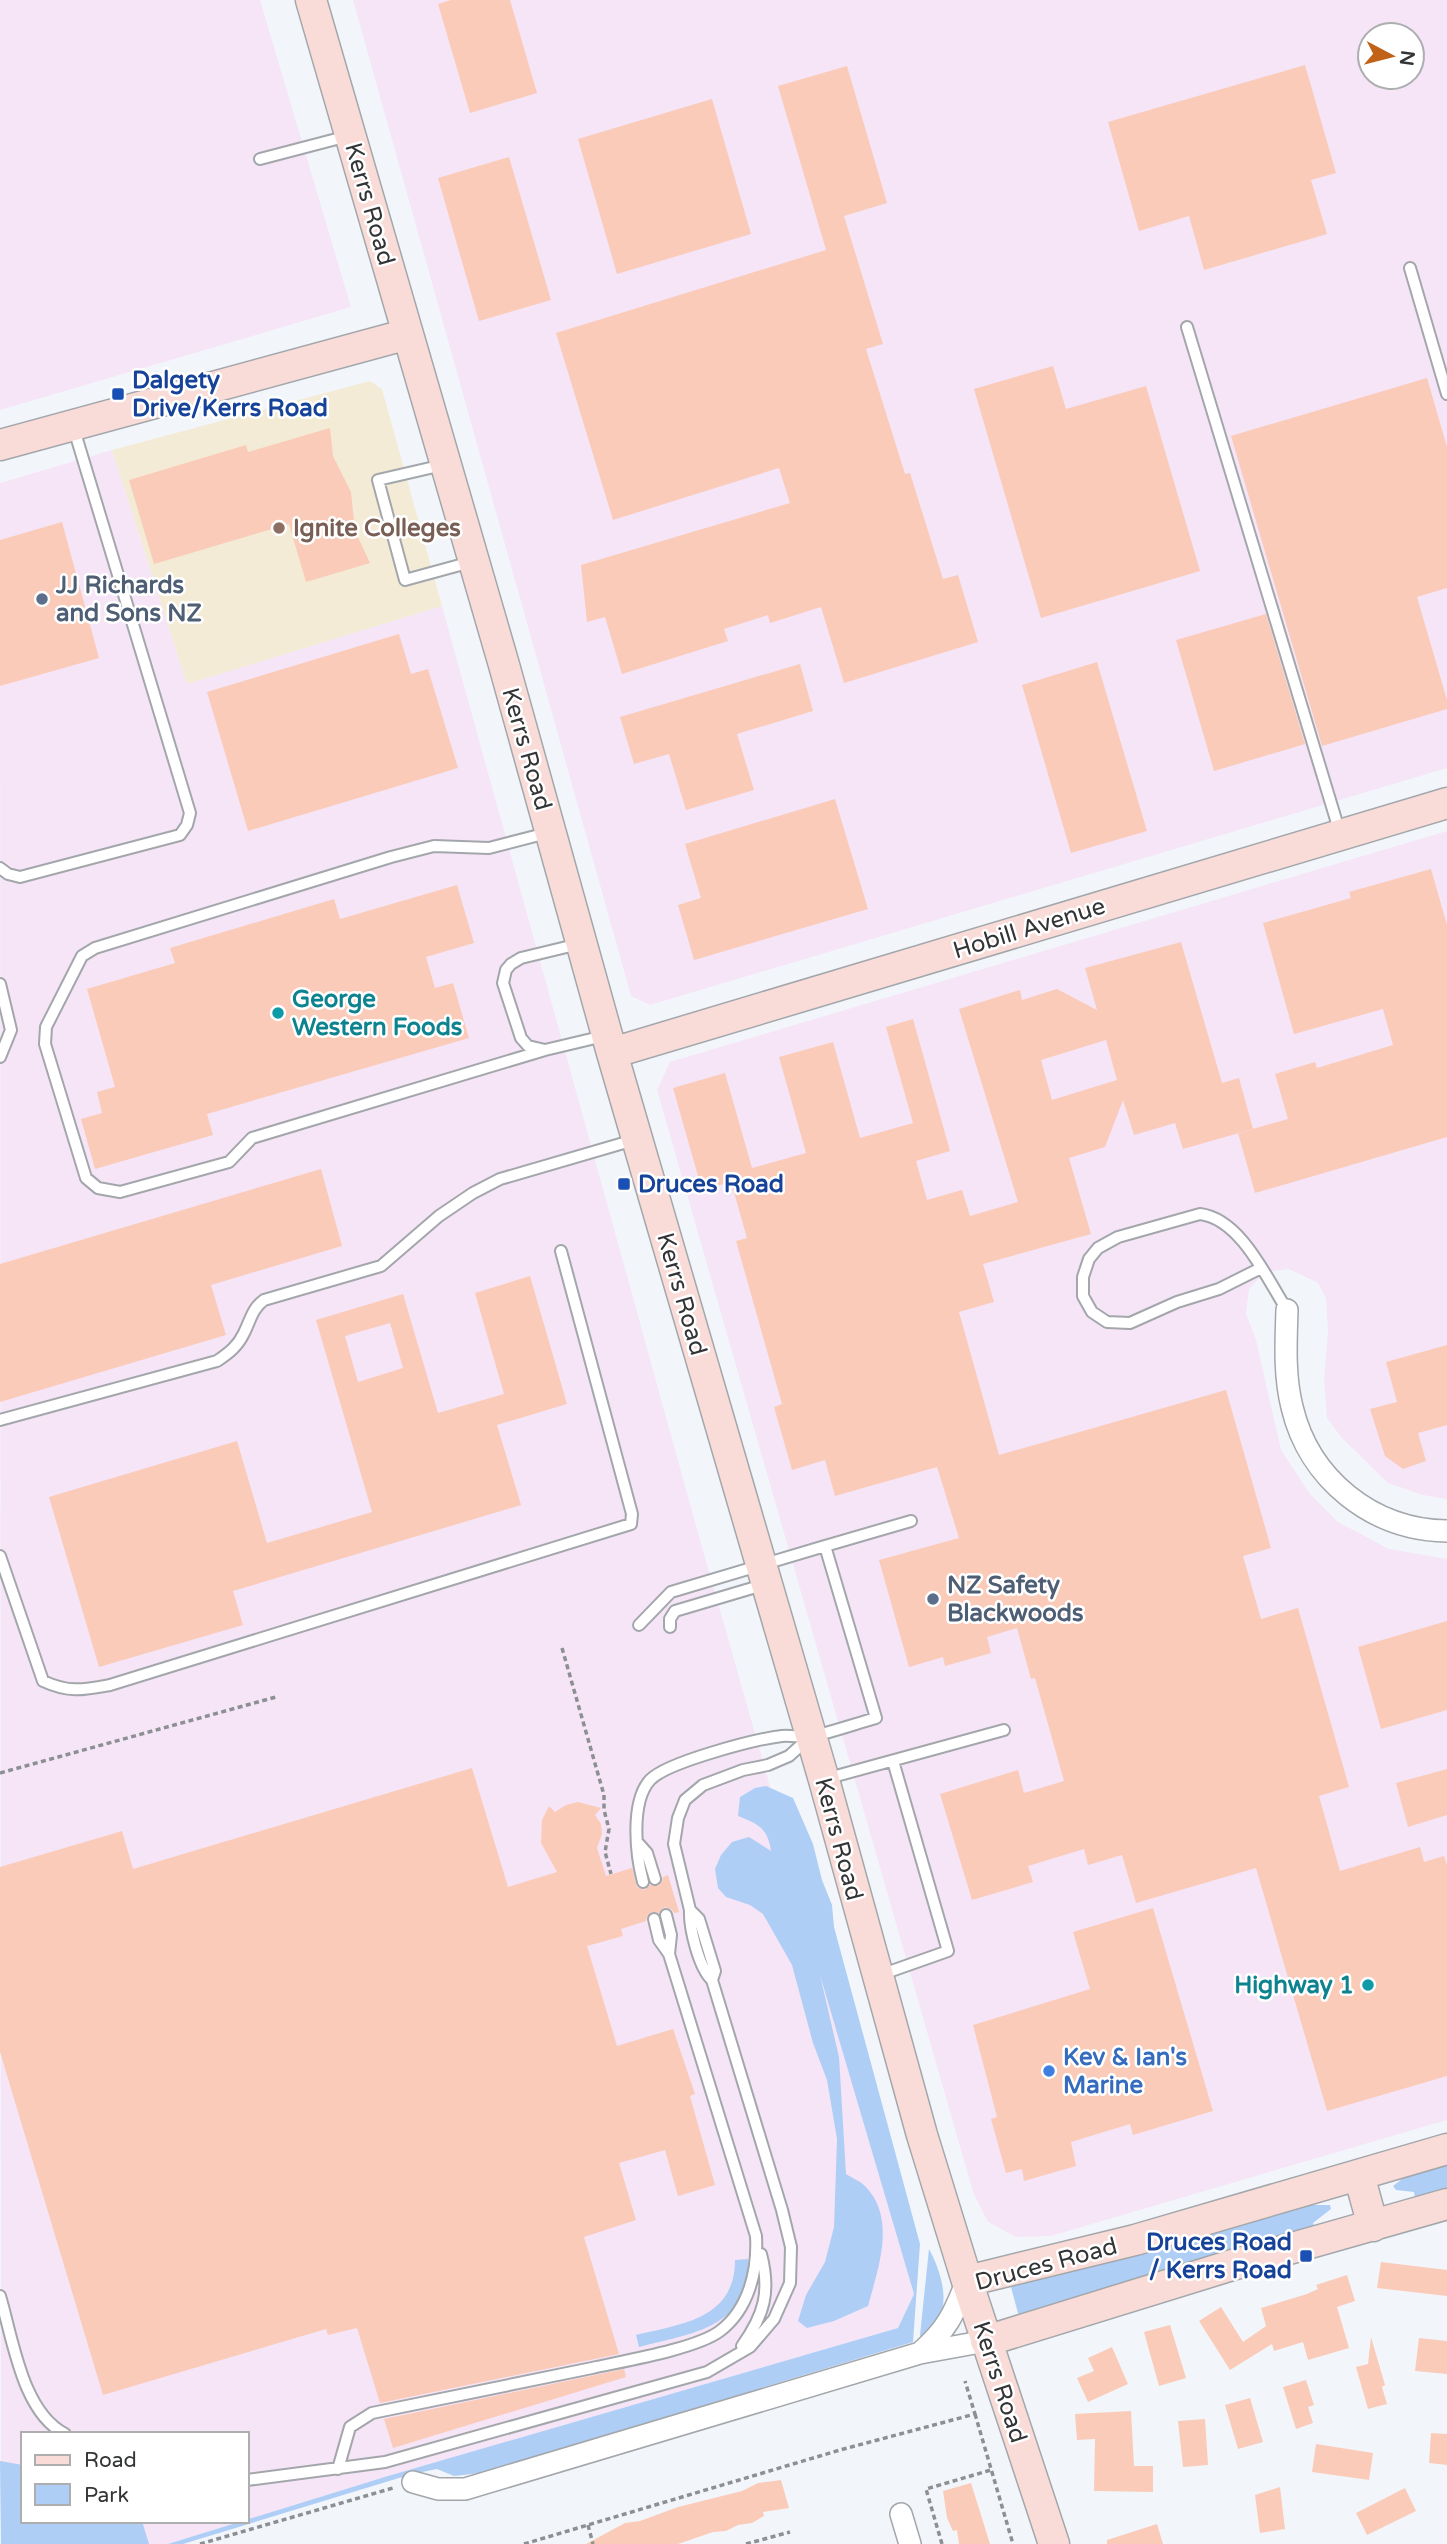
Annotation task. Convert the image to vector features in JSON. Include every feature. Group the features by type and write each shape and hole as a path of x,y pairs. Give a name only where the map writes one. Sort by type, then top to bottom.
{"main road":[{"name":"Kerrs Road","path":"312,0 474,561 609,1044 824,1780 877,1976 967,2281 1054,2544"},
{"path":"0,444 408,334"},
{"name":"Hobill Avenue","path":"609,1044 1447,803"},
{"name":"Druces Road","path":"967,2281 1135,2241 1447,2149"},
{"path":"1359,2175 1373,2227"},
{"name":"Druces Road","path":"986,2341 1230,2266 1447,2204"}],"street":[{"path":"1287,1310 1286,1351 1291,1405 1310,1455 1348,1498 1378,1516 1405,1526 1447,1531"},
{"name":"Druces Road","path":"920,2353 934,2341 952,2318 967,2281"},
{"name":"Druces Road","path":"413,2482 438,2490 466,2489 920,2353 986,2341"},
{"path":"901,2514 910,2544"}],"lane":[{"path":"260,159 351,135"},
{"path":"1410,268 1447,394"},
{"path":"1187,327 1340,835"},
{"path":"0,868 8,874 20,877 180,835 187,825 190,813 72,424"},
{"path":"446,464 378,481 405,580 474,561"},
{"path":"551,832 489,848 423,848 95,947 82,956 46,1027 45,1044 86,1178 98,1188 120,1192 229,1162 252,1138 545,1050 609,1044"},
{"path":"545,1050 528,1046 521,1038 503,983 506,970 521,958 581,943"},
{"path":"0,984 11,1030 0,1057"},
{"path":"0,1420 217,1361 232,1351 239,1342 255,1307 264,1300 381,1266 439,1216 500,1179 637,1139"},
{"path":"1261,1268 1219,1289 1177,1302 1130,1323 1107,1322 1092,1312 1083,1296 1083,1277 1089,1259 1098,1248 1118,1237 1200,1214 1209,1215 1243,1240 1261,1268 1287,1310"},
{"path":"0,1556 44,1681 60,1689 80,1690 110,1685 631,1524 632,1514 561,1251"},
{"path":"670,1627 670,1619 675,1611 825,1546 912,1521"},
{"path":"649,1881 636,1859 639,1844 635,1820 641,1798 650,1780 665,1769 765,1740 782,1736 811,1737 876,1718 825,1546"},
{"path":"639,1625 671,1592 763,1574"},
{"path":"824,1780 1004,1730"},
{"path":"248,2480 385,2462 706,2372 750,2347 774,2319 790,2283 792,2248 712,1980 715,1971 699,1919 690,1910 674,1844 678,1818 685,1800 703,1785 789,1756 811,1737"},
{"path":"877,1976 948,1951 893,1761"},
{"path":"666,1915 671,1935 669,1954"},
{"path":"653,1919 659,1940 669,1954 765,2267 763,2312 737,2354"},
{"path":"338,2469 350,2427 372,2413 634,2359 700,2341 718,2333 733,2320 755,2275 758,2260 756,2235"},
{"path":"0,2296 27,2387 38,2411 61,2432"}],"path":[{"path":"562,1648 604,1795 604,1810 609,1829 605,1852 611,1874"},
{"path":"0,1773 276,1697"},
{"path":"965,2381 1013,2544"},
{"path":"528,2544 840,2450 975,2414"},
{"path":"942,2544 926,2489 991,2470"},
{"path":"200,2544 413,2482"},
{"path":"587,2525 593,2544"},
{"path":"746,2544 790,2532"}],"shaded area":[{"path":"0,0 260,0 351,307 0,410"},
{"path":"353,0 1447,0 1447,768 650,1005 631,996"},
{"name":"Ignite Colleges","path":"370,381 382,389 442,606 187,684 112,450"},
{"path":"112,450 187,684 442,606 695,1522 914,2294 898,2328 388,2476 248,2520 248,2432 21,2432 21,2523 236,2523 168,2544 1,2544 0,483"},
{"path":"1447,831 1447,1499 1423,1495 1388,1483 1341,1437 1327,1418 1324,1381 1328,1332 1326,1298 1318,1283 1289,1269 1265,1272 1249,1289 1246,1314 1256,1340 1281,1450 1310,1494 1338,1522 1389,1549 1447,1559 1447,2120 1051,2236 1016,2237 988,2222 973,2192 657,1090 670,1062"}],"green space":[{"path":"766,1786 793,1798 813,1844 822,1880 832,1905 834,1927 920,2244 913,2342 481,2473 454,2476 437,2469 412,2474 183,2544 168,2544 236,2523 248,2523 248,2519 388,2476 898,2328 914,2294 820,1975 839,2057 846,2174 863,2184 875,2199 883,2228 882,2244 868,2306 834,2321 807,2328 798,2321 806,2295 825,2262 834,2227 837,2139 827,2080 813,2043 792,1965 763,1914 750,1905 726,1897 718,1888 715,1869 721,1855 732,1842 749,1837 771,1851 765,1832 738,1816 740,1797 755,1788"},
{"path":"1447,2158 1447,2188 1415,2198 1414,2192 1396,2190 1393,2186 1406,2176"},
{"path":"1304,2200 1305,2205 1330,2205 1331,2209 1313,2223 1315,2229 1019,2317 1011,2287"},
{"path":"929,2249 939,2273 943,2308 922,2339 920,2335"},
{"path":"748,2259 746,2282 739,2300 728,2314 697,2331 639,2347 636,2335 687,2322 715,2307 726,2295 733,2280 735,2260"},
{"path":"0,2461 21,2465 21,2523 143,2523 149,2544 1,2544"}],"building":[{"path":"451,0 510,0 537,93 470,113 438,4"},
{"path":"1305,65 1336,173 1311,180 1327,234 1204,270 1189,216 1139,231 1108,122"},
{"path":"847,66 887,203 844,216 883,344 866,349 905,474 910,473 943,579 958,575 978,642 844,683 821,607 770,623 768,615 724,629 728,641 622,674 605,617 587,622 581,565 790,503 779,468 613,520 556,333 826,250 778,86"},
{"path":"712,99 751,234 617,274 578,139"},
{"path":"509,157 551,300 479,321 438,178"},
{"path":"1053,366 1066,409 1146,386 1200,571 1041,618 974,389"},
{"path":"1427,378 1447,447 1447,588 1417,597 1447,700 1447,709 1322,746 1231,436"},
{"path":"330,428 333,456 351,492 355,531 370,563 306,582 289,524 154,564 129,480 246,445 248,452"},
{"name":"JJ Richards and Sons NZ","path":"62,522 99,658 0,686 0,540"},
{"path":"1266,614 1305,744 1214,771 1176,640"},
{"path":"399,634 411,674 428,669 458,768 248,831 207,692"},
{"path":"1097,662 1147,831 1071,853 1022,685"},
{"path":"800,664 813,711 737,734 754,790 686,810 669,754 634,764 620,717"},
{"path":"835,799 868,909 694,960 678,905 701,898 685,844"},
{"path":"1431,869 1447,925 1447,1137 1255,1193 1238,1133 1288,1119 1275,1074 1315,1062 1317,1068 1393,1045 1383,1009 1294,1034 1263,923 1351,898 1349,892"},
{"name":"George Western Foods","path":"457,885 474,943 426,957 435,988 453,983 469,1038 207,1114 213,1135 95,1169 81,1119 102,1113 97,1092 115,1087 87,989 175,963 170,948 334,899 340,919"},
{"path":"1181,942 1222,1083 1239,1078 1253,1129 1183,1149 1175,1123 1134,1135 1123,1100 1105,1147 1069,1158 1091,1234 983,1264 994,1302 959,1312 999,1455 1226,1390 1271,1548 1243,1556 1261,1619 1298,1608 1349,1787 1319,1796 1340,1871 1420,1847 1424,1862 1444,1856 1447,1866 1447,2076 1327,2111 1256,1868 1136,1903 1122,1855 1088,1865 1084,1849 1028,1866 1033,1882 972,1900 940,1794 1018,1770 1024,1793 1064,1781 1035,1678 1031,1679 1017,1628 987,1637 991,1653 945,1666 943,1657 909,1667 879,1560 959,1538 937,1467 835,1496 825,1460 792,1470 774,1407 782,1404 736,1241 747,1238 731,1182 702,1190 673,1088 725,1073 752,1168 806,1153 779,1057 833,1042 860,1138 913,1123 886,1027 913,1019 950,1151 916,1161 927,1200 962,1190 970,1216 1018,1202 959,1009 1020,990 1022,1000 1057,989 1097,1010 1085,968","holes":["1106,1040 1117,1080 1052,1100 1041,1060"]},
{"path":"321,1169 342,1246 211,1285 226,1335 0,1402 0,1264"},
{"path":"530,1276 567,1404 497,1425 521,1505 233,1591 243,1625 99,1667 49,1497 237,1441 267,1543 372,1512 316,1320 403,1294 438,1413 504,1394 475,1293","holes":["390,1323 403,1368 358,1382 345,1336"]},
{"path":"1447,1345 1447,1425 1418,1433 1426,1461 1403,1469 1385,1456 1370,1409 1397,1402 1386,1362"},
{"path":"1447,1621 1447,1710 1381,1729 1358,1647"},
{"path":"472,1768 508,1887 557,1872 541,1843 542,1820 549,1806 555,1812 578,1802 601,1808 595,1815 601,1824 602,1834 597,1848 606,1876 632,1868 637,1887 644,1890 650,1885 658,1886 663,1877 668,1875 679,1912 674,1913 665,1907 659,1913 652,1912 646,1921 621,1929 623,1936 587,1946 617,2046 673,2029 695,2094 690,2096 715,2185 678,2196 665,2150 619,2163 636,2220 584,2237 619,2354 380,2403 357,2328 328,2335 326,2329 103,2395 0,2052 0,1867 122,1831 133,1869"},
{"path":"1447,1769 1447,1815 1408,1827 1396,1783"},
{"path":"1153,1908 1213,2111 1133,2135 1130,2124 1071,2142 1076,2166 1024,2181 1022,2169 1006,2173 991,2119 997,2117 973,2025 1090,1989 1073,1932"},
{"path":"1381,2262 1447,2270 1447,2296 1377,2288"},
{"path":"1347,2275 1355,2301 1337,2307 1349,2348 1308,2360 1303,2342 1274,2351 1272,2344 1230,2370 1199,2321 1221,2307 1243,2342 1266,2326 1261,2308 1307,2294 1318,2289 1316,2285"},
{"path":"1170,2325 1186,2378 1159,2386 1144,2332"},
{"path":"1371,2337 1385,2385 1382,2387 1387,2404 1368,2409 1356,2367 1368,2364"},
{"path":"1419,2338 1447,2341 1447,2374 1415,2371"},
{"path":"1112,2347 1128,2384 1088,2402 1077,2378 1094,2371 1088,2358"},
{"path":"624,2369 626,2377 393,2448 384,2419"},
{"path":"1306,2380 1314,2405 1308,2407 1313,2423 1296,2429 1283,2387"},
{"path":"1250,2398 1263,2442 1238,2449 1225,2405"},
{"path":"1131,2411 1134,2466 1153,2466 1153,2492 1094,2491 1095,2439 1077,2440 1075,2414"},
{"path":"1205,2419 1208,2465 1183,2467 1178,2421"},
{"path":"1431,2433 1447,2434 1447,2465 1429,2463"},
{"path":"1316,2444 1373,2453 1369,2480 1312,2472"},
{"path":"781,2480 789,2508 763,2512 764,2516 752,2523 678,2544 586,2544 625,2523 742,2491 758,2483"},
{"path":"971,2483 990,2544 959,2544 957,2530 953,2531 947,2518 943,2491"},
{"path":"1280,2487 1285,2529 1260,2533 1255,2495"},
{"path":"1405,2488 1416,2511 1367,2535 1356,2513"},
{"path":"1157,2524 1163,2544 1107,2544 1107,2540"}],"place":[{"name":"Dalgety Drive/Kerrs Road","path":"118,394"},
{"name":"Ignite Colleges","path":"279,528"},
{"name":"JJ Richards and Sons NZ","path":"42,599"},
{"name":"George Western Foods","path":"278,1013"},
{"name":"Druces Road","path":"624,1184"},
{"name":"NZ Safety Blackwoods","path":"933,1599"},
{"name":"Highway 1","path":"1368,1985"},
{"name":"Kev & Ian's Marine","path":"1049,2071"},
{"name":"Druces Road / Kerrs Road","path":"1306,2256"}]}
